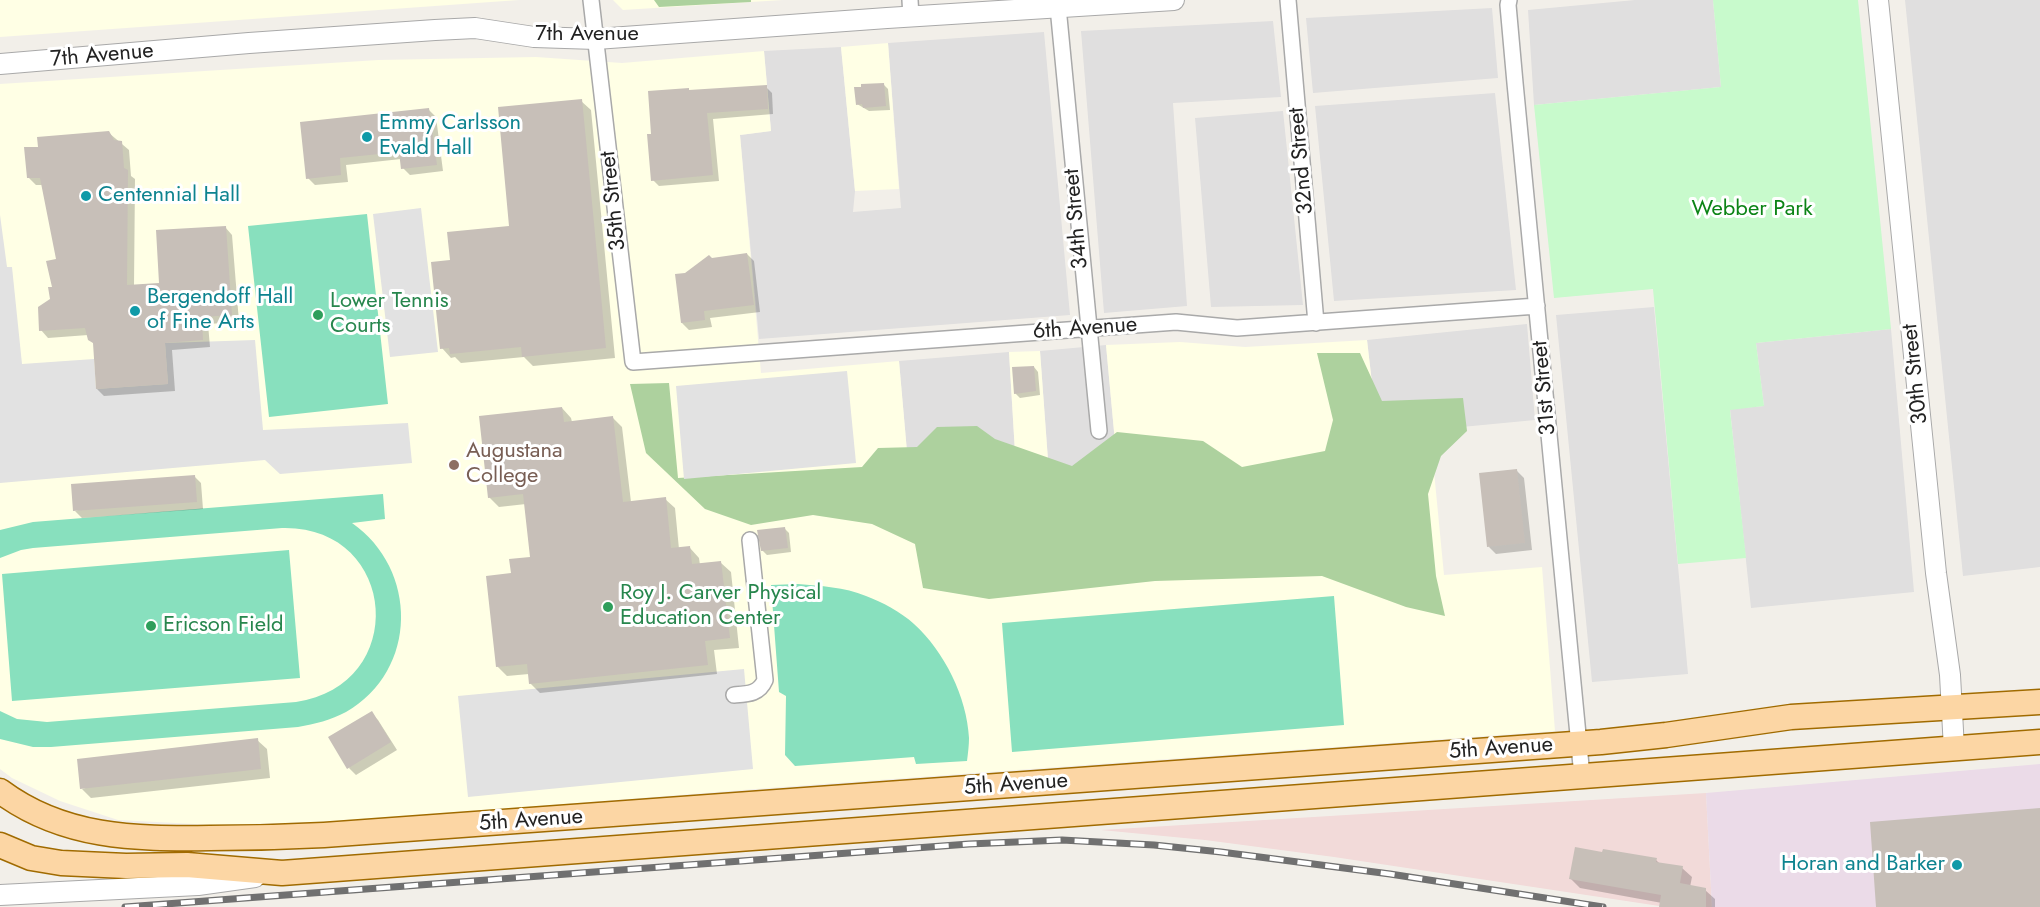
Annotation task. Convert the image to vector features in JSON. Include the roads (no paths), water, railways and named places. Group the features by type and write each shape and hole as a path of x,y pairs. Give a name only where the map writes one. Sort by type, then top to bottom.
{"main road":[{"name":"5th Avenue","path":"0,791 37,814 96,834 139,838 356,834 1580,744 1666,735 1780,718 2040,702"},
{"name":"5th Avenue","path":"0,845 31,858 61,863 115,866 187,865 282,873 2040,742"}],"street":[{"name":"35th Street","path":"591,0 633,362"},
{"name":"7th Avenue","path":"0,64 249,43 475,28 534,37 596,39 910,8 1058,7 1174,0"},
{"name":"32nd Street","path":"1288,0 1316,323"},
{"name":"31st Street","path":"1509,0 1582,776"},
{"name":"30th Street","path":"1878,0 1936,573 1950,675 1954,748"},
{"name":"34th Street","path":"1058,7 1099,431"},
{"name":"6th Avenue","path":"633,362 1176,322 1237,328 1537,306"},
{"path":"734,695 755,692 762,688 765,680 750,540"},
{"path":"0,895 198,885 282,873"}],"railway":[{"path":"125,907 969,844 1062,840 1154,845 1221,852 1390,874 1603,907"}],"place":[{"name":"Emmy Carlsson Evald Hall","path":"367,137"},
{"name":"Centennial Hall","path":"86,196"},
{"name":"Bergendoff Hall of Fine Arts","path":"135,311"},
{"name":"Lower Tennis Courts","path":"318,315"},
{"name":"Augustana College","path":"454,465"},
{"name":"Roy J. Carver Physical Education Center","path":"608,607"},
{"name":"Ericson Field","path":"151,626"},
{"name":"Horan and Barker","path":"1957,865"}],"park label":[{"name":"Webber Park","path":"1752,210"}]}
